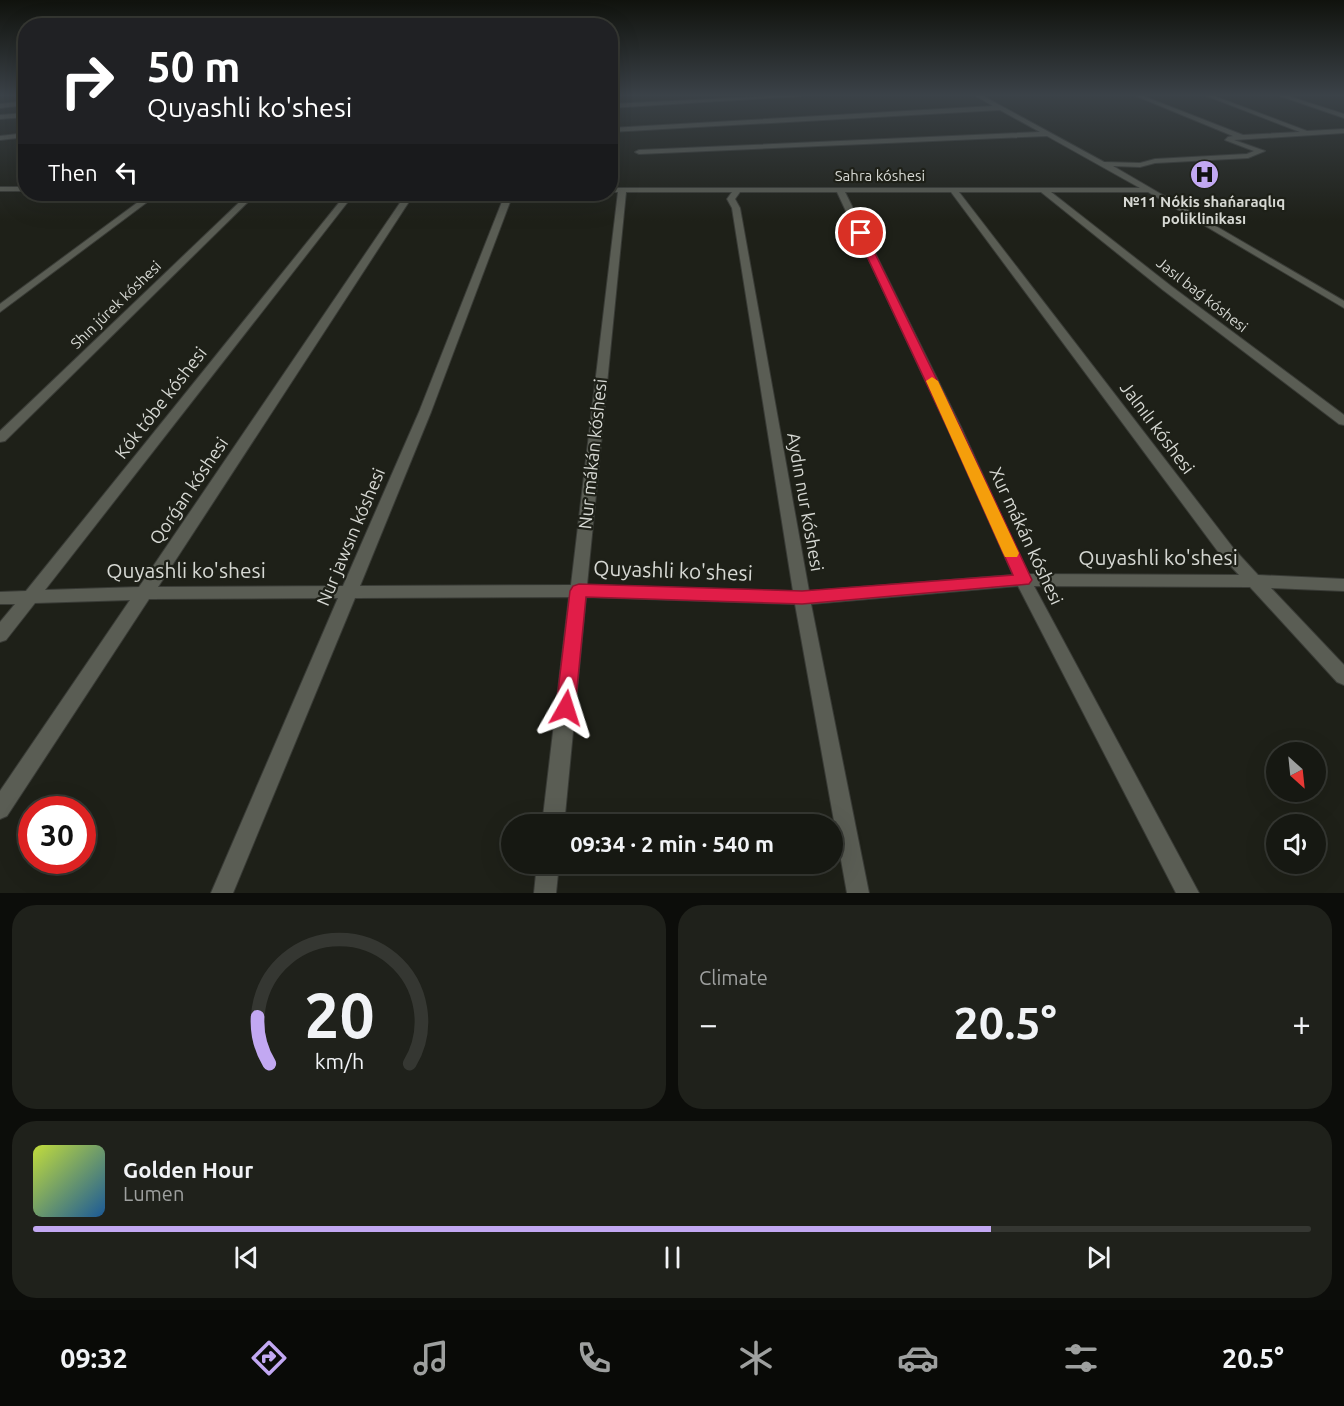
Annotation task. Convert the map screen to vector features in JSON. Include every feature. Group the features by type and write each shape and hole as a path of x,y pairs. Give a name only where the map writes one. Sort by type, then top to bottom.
{"street":[{"path":"639,152 966,138"},
{"path":"1056,138 1150,190 1344,305"},
{"path":"1101,164 1140,165 1155,161 1248,156 1260,153 1261,151 1254,147 1228,140 1239,138"},
{"path":"0,189 18,189"},
{"name":"Sahra kóshesi","path":"618,190 1150,190"},
{"name":"Aydın nur kóshesi","path":"738,190 731,199 736,208 802,598 858,893"},
{"name":"Xur mákán kóshesi","path":"840,190 954,427 1023,580 1188,893"},
{"name":"Jalnılı kóshesi","path":"953,190 1228,553 1344,677"},
{"name":"Jasıl baǵ kóshesi","path":"1043,190 1167,288 1344,421"},
{"path":"0,309 145,201"},
{"name":"Shın júrek kóshesi","path":"0,438 245,201"},
{"name":"Kók tóbe kóshesi","path":"0,635 344,201"},
{"name":"Qorǵan kóshesi","path":"0,809 405,201"},
{"name":"Nur jawsın kóshesi","path":"222,893 425,412 506,201"},
{"name":"Nur mákán kóshesi","path":"554,814 579,591 615,201"},
{"name":"Quyashli ko'shesi","path":"0,598 33,595 145,593 579,591 802,598 1023,580 1256,581 1344,585"},
{"path":"545,893 547,874"}],"slow traffic":[{"path":"932,381 1011,553"}],"place":[{"name":"№11 Nókis shańaraqlıq poliklinikası","path":"1204,175"}],"route":[{"path":"566,708 579,591 802,598 1023,580 954,427 861,233"}]}
